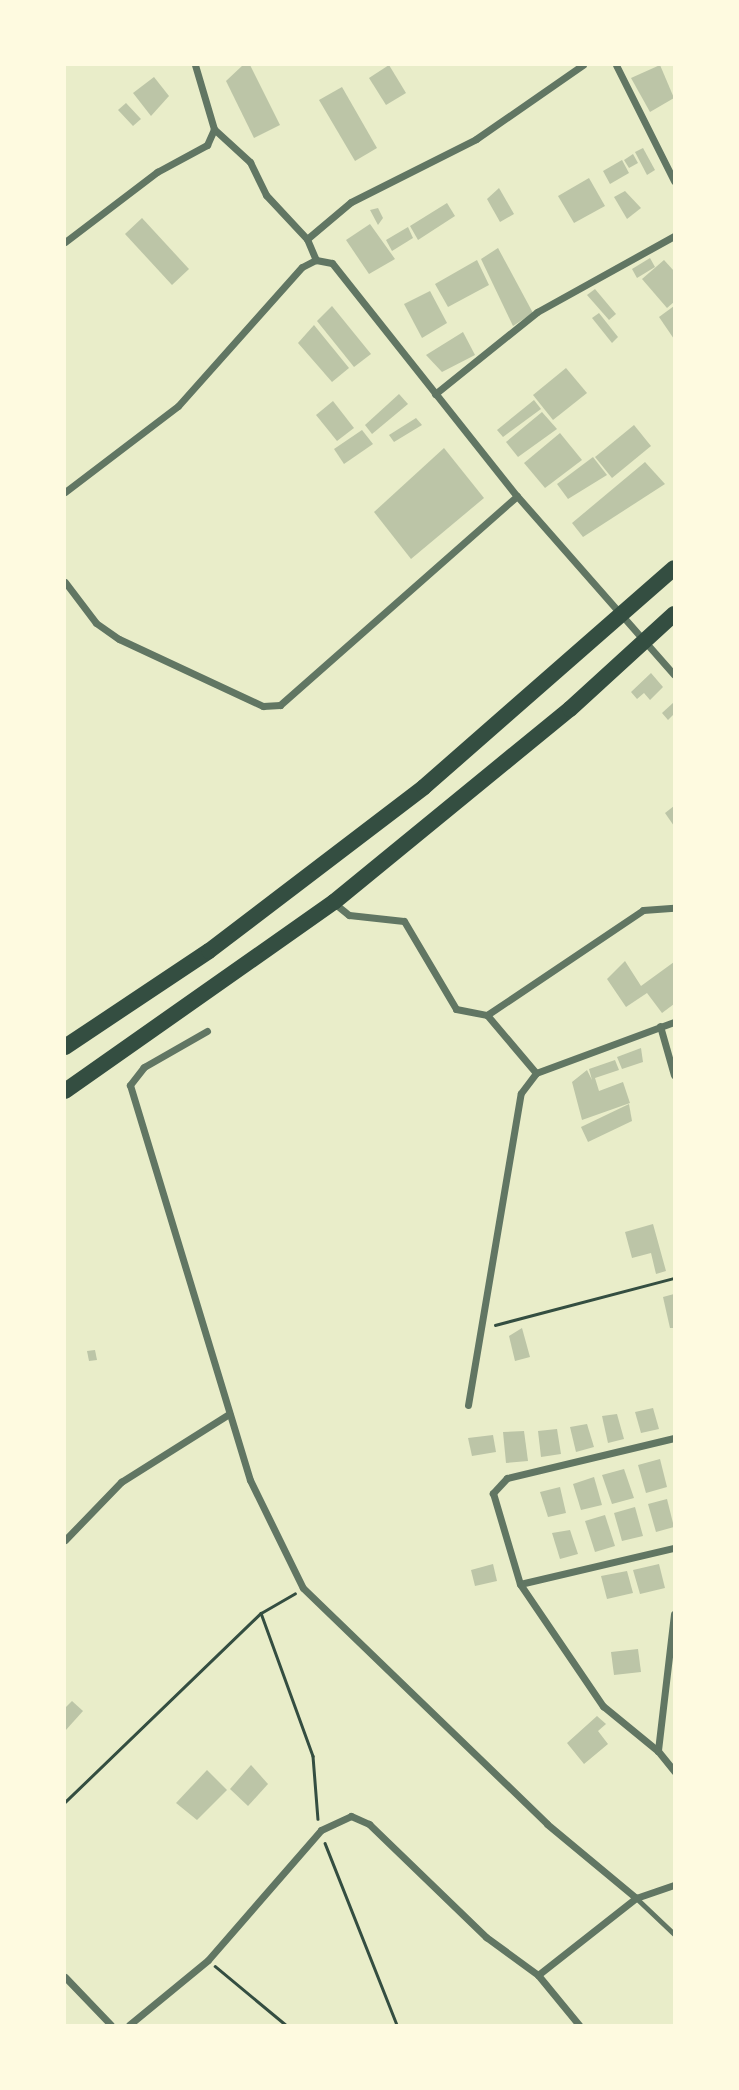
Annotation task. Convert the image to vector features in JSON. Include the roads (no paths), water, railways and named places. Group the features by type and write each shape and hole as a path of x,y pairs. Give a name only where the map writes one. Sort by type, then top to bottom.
{"main road":[{"path":"65,1047 209,951 424,787 623,616 674,568"},
{"path":"65,1091 334,902 674,614"}],"street":[{"path":"195,65 214,129 250,162 266,195 307,239 316,260"},
{"path":"307,239 352,202 476,139 583,65"},
{"path":"615,65 674,181"},
{"path":"65,242 157,172 207,145 214,129"},
{"path":"435,394 537,312 674,236"},
{"path":"65,492 178,406 302,267 316,260 332,263 517,496 674,675"},
{"path":"65,582 96,624 119,639 263,706 280,705 517,496"},
{"path":"334,902 349,915 404,921 456,1009 487,1015 536,1073"},
{"path":"487,1015 643,910 674,908"},
{"path":"468,1405 521,1093 536,1073 674,1021"},
{"path":"660,1026 674,1075"},
{"path":"207,1031 144,1068 130,1085 250,1480 303,1588 547,1824 636,1898"},
{"path":"65,1540 121,1482 229,1414"},
{"path":"674,1438 507,1478 493,1493 520,1584 603,1706 658,1751 674,1771"},
{"path":"520,1584 674,1548"},
{"path":"658,1751 674,1614"},
{"path":"129,2025 208,1960 321,1830 351,1816 369,1825 486,1937 538,1975 579,2025"},
{"path":"538,1975 636,1898 674,1885"},
{"path":"65,1977 111,2025"}],"lane":[{"path":"636,1898 674,1934"}]}
